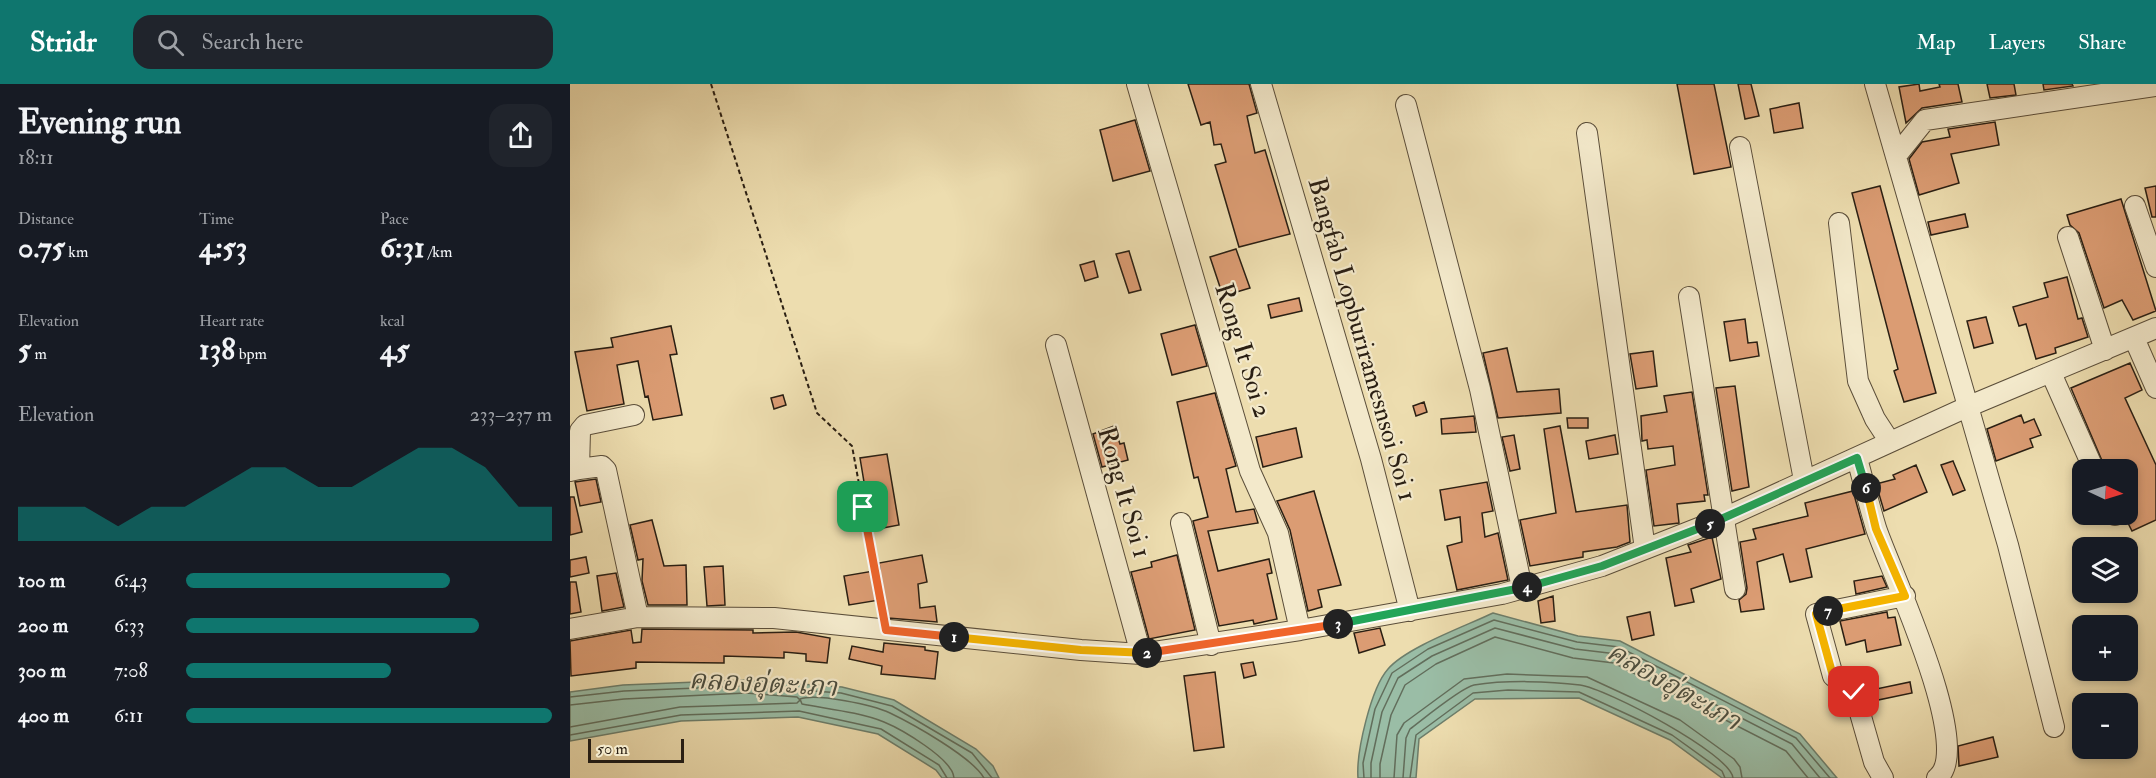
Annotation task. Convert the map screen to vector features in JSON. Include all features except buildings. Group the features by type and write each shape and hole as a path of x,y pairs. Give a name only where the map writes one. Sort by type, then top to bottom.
{"street":[{"name":"Rong It Soi 2","path":"1137,84 1250,471 1278,533 1300,630"},
{"name":"Bangfab Lopburiramesnsoi Soi 1","path":"1261,84 1371,459 1410,611"},
{"path":"1875,84 2008,545 2054,727"},
{"path":"1896,156 1925,120 2156,86"},
{"path":"1406,105 1480,389 1522,588"},
{"path":"1587,133 1645,549"},
{"path":"1740,147 1804,480"},
{"path":"2135,206 2156,267"},
{"path":"1839,223 1858,381 1875,419 1890,442"},
{"path":"2068,237 2105,350"},
{"path":"1689,297 1735,589"},
{"path":"570,629 638,617 774,618 1141,654 1211,645 1410,611 1522,588 1602,566 1724,518 1967,407 2156,328"},
{"path":"2134,338 2156,388"},
{"name":"Rong It Soi 1","path":"1056,345 1141,654"},
{"path":"2051,373 2089,459"},
{"path":"634,415 585,425 580,431 575,470 602,466 606,470 638,617"},
{"path":"1857,458 1876,529 1905,596 1944,721 1946,765 1937,778"},
{"path":"1181,523 1211,645"},
{"path":"1883,778 1874,762 1854,692 1833,676 1816,614 1905,596"}],"path":[{"path":"711,84 817,413 852,446 886,630"}],"water":[{"name":"คลองอุ่ตะเภา","path":"1493,613 1578,636 1620,641 1800,734 1837,778 1722,778 1670,740 1579,698 1475,699 1419,739 1416,778 1358,778 1359,753 1366,721 1376,690 1388,669 1422,645"},
{"name":"คลองอุ่ตะเภา","path":"746,680 842,687 894,700 976,749 993,766 999,778 942,778 936,770 878,734 798,717 681,721 570,741 570,692 623,685"}],"route":[{"path":"863,507 886,630 1141,654 1211,645 1502,594 1602,566 1724,518 1857,458 1876,529 1905,596 1816,614 1833,676 1854,692"}]}
